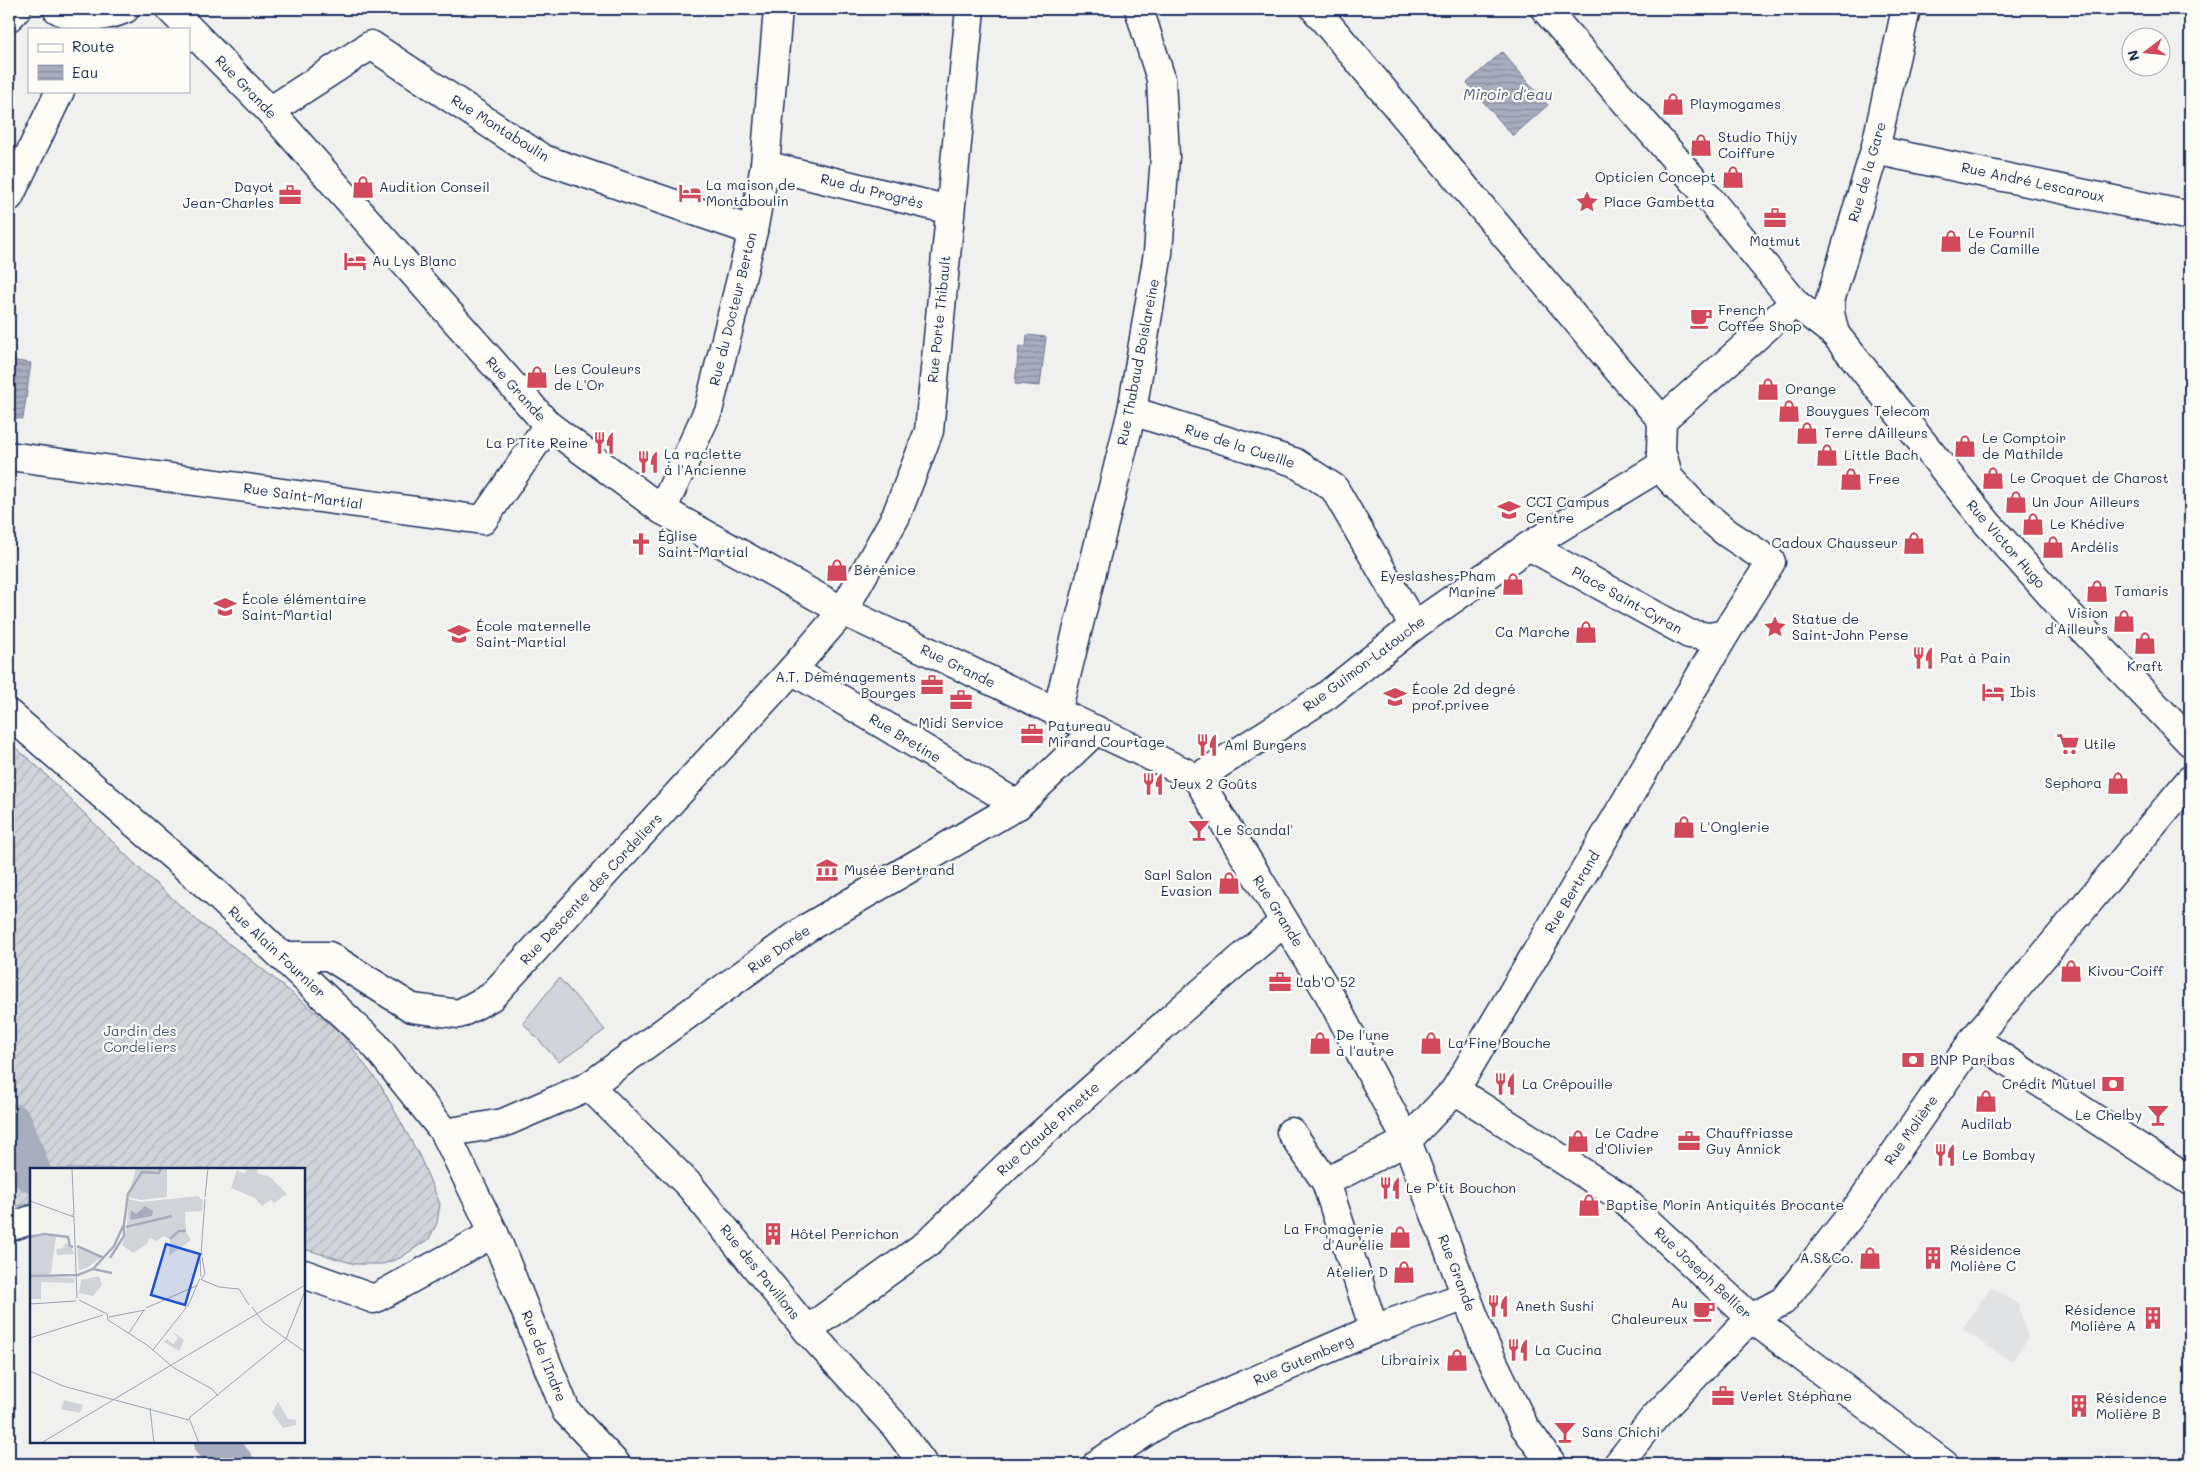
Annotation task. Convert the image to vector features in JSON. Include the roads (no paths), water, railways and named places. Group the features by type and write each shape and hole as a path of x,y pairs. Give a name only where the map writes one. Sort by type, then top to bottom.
{"street":[{"path":"9,17 17,9"},
{"path":"57,9 93,23 125,9"},
{"name":"Rue Grande","path":"170,9 188,28"},
{"name":"Rue du Docteur Berton","path":"662,510 708,410 753,231 765,165 778,9"},
{"name":"Rue Porte Thibault","path":"843,610 896,516 929,431 970,9"},
{"name":"Rue Thabaud Boislareine","path":"1057,712 1132,411 1158,253 1165,156 1161,79 1139,9"},
{"path":"1315,9 1618,371 1662,420 1661,450 1669,478 1696,507 1727,533 1771,562 1725,634"},
{"path":"1545,9 1698,185 1796,304 1835,334"},
{"name":"Rue de la Gare","path":"1835,334 1830,312 1830,301 1875,150 1906,9"},
{"name":"Rue Grande","path":"190,30 270,112 548,425 662,510 843,610 1197,778 1329,994 1407,1140 1485,1345 1524,1426 1552,1464"},
{"name":"Rue Montaboulin","path":"270,112 371,45 544,159 753,231"},
{"path":"9,197 60,92"},
{"name":"Rue André Lescaroux","path":"1875,150 2190,216"},
{"name":"Rue du Progrès","path":"765,165 950,210"},
{"path":"1662,420 1785,311 1796,304"},
{"name":"Rue Victor Hugo","path":"1835,334 1981,516 2060,605 2190,742"},
{"name":"Rue de la Cueille","path":"1132,411 1294,462 1334,488 1414,626"},
{"name":"Rue Saint-Martial","path":"9,456 483,520 548,425"},
{"path":"1529,546 1664,464"},
{"path":"1627,487 1656,487 1696,507"},
{"name":"Rue Guimon-Latouche","path":"1197,778 1326,696 1414,626 1529,546"},
{"name":"Place Saint-Cyran","path":"1529,546 1689,634 1710,637 1725,634"},
{"name":"Rue Descente des Cordeliers","path":"282,956 330,956 412,1008 459,1014 490,997 792,670 843,610"},
{"name":"Rue Bertrand","path":"1407,1140 1455,1090 1725,634"},
{"name":"Rue Bretine","path":"792,670 1018,805"},
{"name":"Rue Alain Fournier","path":"9,714 212,890 376,1045 445,1133 494,1233"},
{"name":"Rue Dorée","path":"445,1133 503,1123 589,1086 807,928 1018,805 1096,730"},
{"name":"Rue Molière","path":"1618,1464 1654,1418 1751,1318 1783,1301 1859,1205 1974,1039 2190,780"},
{"name":"Rue Claude Pinette","path":"807,1330 928,1243 1018,1154 1183,1008 1284,922"},
{"path":"1974,1039 2190,1181"},
{"name":"Rue des Pavillons","path":"589,1086 690,1186 807,1330 895,1426 923,1464"},
{"name":"Rue Joseph Bellier","path":"1455,1090 1622,1198 1751,1318 1944,1464"},
{"path":"1291,1132 1326,1182 1374,1329"},
{"path":"1326,1182 1407,1140"},
{"path":"9,1227 30,1220"},
{"path":"305,1274 374,1299 494,1233"},
{"name":"Rue de l'Indre","path":"494,1233 566,1411 616,1464"},
{"name":"Rue Gutemberg","path":"1098,1464 1164,1420 1374,1329 1466,1296"}],"water":[{"name":"Miroir d'eau","path":"1502,52 1548,105 1513,136 1467,83"},
{"path":"1027,335 1046,337 1040,386 1015,384 1019,346 1026,347"},
{"path":"9,360 31,363 23,419 9,418"}],"waterway":[{"path":"9,1122 13,1124 30,1169"},
{"path":"215,1443 234,1464"}],"place":[{"name":"Playmogames","path":"1673,104"},
{"name":"Studio Thijy Coiffure","path":"1701,145"},
{"name":"Opticien Concept","path":"1733,177"},
{"name":"Audition Conseil","path":"363,187"},
{"name":"La maison de Montaboulin","path":"690,193"},
{"name":"Dayot Jean-Charles","path":"290,195"},
{"name":"Place Gambetta","path":"1587,202"},
{"name":"Matmut","path":"1775,218"},
{"name":"Le Fournil de Camille","path":"1951,241"},
{"name":"Au Lys Blanc","path":"355,261"},
{"name":"French Coffee Shop","path":"1701,318"},
{"name":"Les Couleurs de L'Or","path":"537,377"},
{"name":"Orange","path":"1768,389"},
{"name":"Bouygues Telecom","path":"1789,411"},
{"name":"Terre dAilleurs","path":"1807,433"},
{"name":"La P'Tite Reine","path":"604,443"},
{"name":"Le Comptoir de Mathilde","path":"1965,446"},
{"name":"Little Bach","path":"1827,455"},
{"name":"La raclette à l'Ancienne","path":"648,462"},
{"name":"Le Croquet de Charost","path":"1993,478"},
{"name":"Free","path":"1851,479"},
{"name":"Un Jour Ailleurs","path":"2016,502"},
{"name":"CCI Campus Centre","path":"1509,510"},
{"name":"Le Khédive","path":"2033,524"},
{"name":"Cadoux Chausseur","path":"1914,543"},
{"name":"Église Saint-Martial","path":"641,544"},
{"name":"Ardélis","path":"2053,547"},
{"name":"Bérénice","path":"837,570"},
{"name":"Eyeslashes-Pham Marine","path":"1513,584"},
{"name":"Tamaris","path":"2097,591"},
{"name":"École élémentaire Saint-Martial","path":"225,607"},
{"name":"Vision d'Ailleurs","path":"2124,621"},
{"name":"Statue de Saint-John Perse","path":"1775,627"},
{"name":"Ca Marche","path":"1586,632"},
{"name":"École maternelle Saint-Martial","path":"459,634"},
{"name":"Kraft","path":"2145,643"},
{"name":"Pat à Pain","path":"1923,658"},
{"name":"A.T. Déménagements Bourges","path":"932,685"},
{"name":"Ibis","path":"1993,692"},
{"name":"École 2d degré prof.privee","path":"1395,697"},
{"name":"Midi Service","path":"961,700"},
{"name":"Patureau Mirand Courtage","path":"1032,734"},
{"name":"Utile","path":"2068,744"},
{"name":"Aml Burgers","path":"1207,745"},
{"name":"Sephora","path":"2118,783"},
{"name":"Jeux 2 Goûts","path":"1153,784"},
{"name":"L'Onglerie","path":"1684,827"},
{"name":"Le Scandal'","path":"1199,830"},
{"name":"Musée Bertrand","path":"827,870"},
{"name":"Sarl Salon Evasion","path":"1229,883"},
{"name":"Kivou-Coiff","path":"2071,971"},
{"name":"Lab'O 52","path":"1280,982"},
{"name":"De l'une à l'autre","path":"1320,1043"},
{"name":"La Fine Bouche","path":"1431,1043"},
{"name":"BNP Paribas","path":"1913,1060"},
{"name":"La Crêpouille","path":"1505,1084"},
{"name":"Crédit Mutuel","path":"2113,1084"},
{"name":"Audilab","path":"1986,1101"},
{"name":"Le Chelby","path":"2158,1115"},
{"name":"Le Cadre d'Olivier","path":"1578,1141"},
{"name":"Chauffriasse Guy Annick","path":"1689,1141"},
{"name":"Le Bombay","path":"1945,1155"},
{"name":"Le P'tit Bouchon","path":"1390,1188"},
{"name":"Baptise Morin Antiquités Brocante","path":"1589,1205"},
{"name":"Hôtel Perrichon","path":"773,1234"},
{"name":"La Fromagerie d'Aurélie","path":"1400,1237"},
{"name":"A.S&Co.","path":"1870,1258"},
{"name":"Résidence Molière C","path":"1933,1258"},
{"name":"Atelier D","path":"1404,1272"},
{"name":"Aneth Sushi","path":"1498,1306"},
{"name":"Au Chaleureux","path":"1704,1311"},
{"name":"Résidence Molière A","path":"2153,1318"},
{"name":"La Cucina","path":"1518,1350"},
{"name":"Librairix","path":"1457,1360"},
{"name":"Verlet Stéphane","path":"1723,1396"},
{"name":"Résidence Molière B","path":"2079,1406"},
{"name":"Sans Chichi","path":"1565,1432"}],"park label":[{"name":"Jardin des Cordeliers","path":"140,1040"}]}
